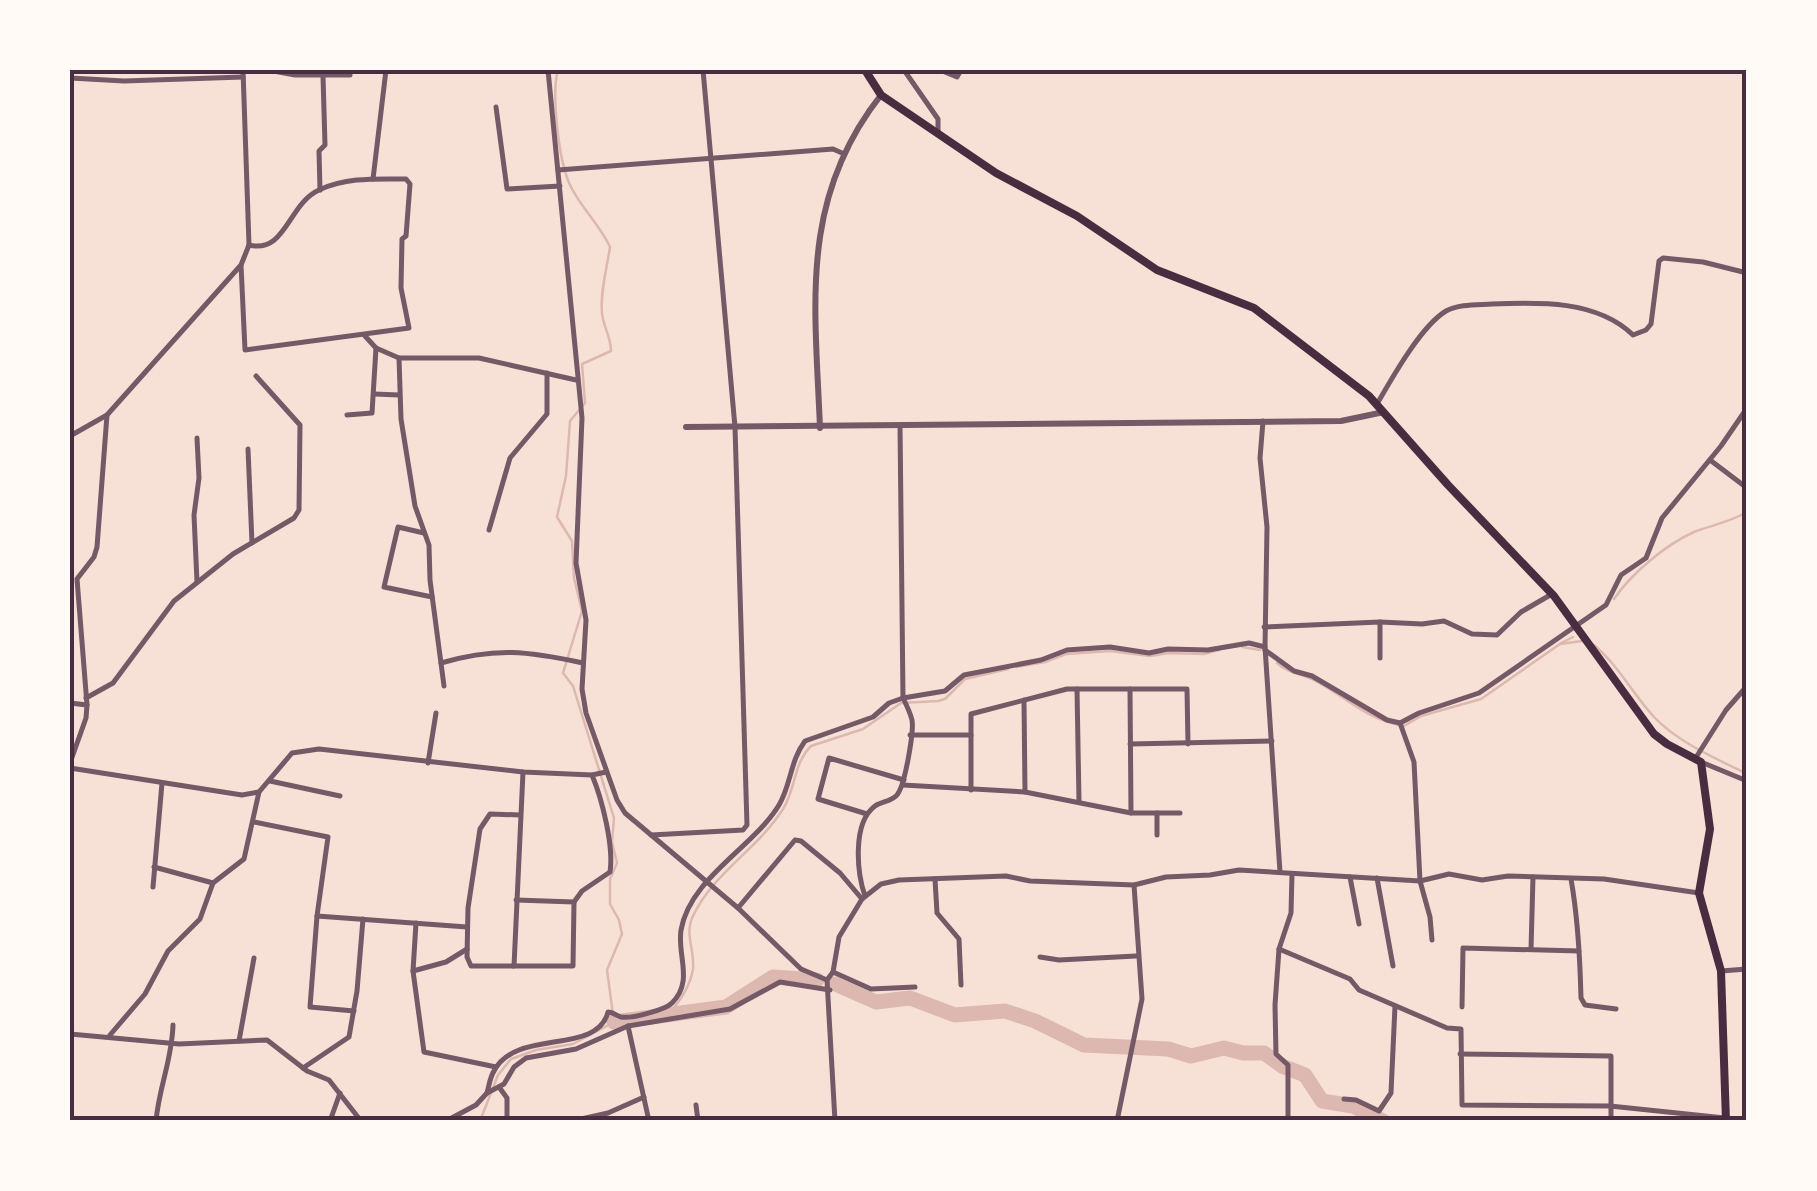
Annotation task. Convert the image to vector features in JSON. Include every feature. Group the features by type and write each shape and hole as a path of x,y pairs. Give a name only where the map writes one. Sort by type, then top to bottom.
{"main road":[{"path":"865,70 881,95 1008,180 1077,216 1157,270 1254,308 1381,408 1552,594 1654,734 1698,760 1710,829 1699,893 1721,970 1726,1119"}],"street":[{"path":"268,70 350,76"},
{"path":"372,179 386,70"},
{"path":"548,70 582,418 576,563 586,620 586,714 625,814 738,908 801,969 827,980"},
{"path":"652,835 743,830 746,825 735,427 703,70"},
{"path":"904,70 938,119 938,132"},
{"path":"940,70 957,77 962,70"},
{"path":"70,78 128,80 243,73 249,246 242,265 108,415 70,436"},
{"path":"320,190 319,151 325,145 324,76"},
{"path":"820,428 815,278 823,216 842,153 881,95"},
{"path":"496,108 507,189 560,186"},
{"path":"558,170 833,150 842,153"},
{"path":"242,265 245,350 409,328 401,288 402,238 406,236 410,184 406,179 346,181 320,190 297,206 284,233 259,248 249,246"},
{"path":"686,426 820,428 1264,419 1340,421 1381,408 1400,364 1449,309 1543,302 1600,316 1633,335 1650,324 1659,261 1664,258 1747,273"},
{"path":"365,336 376,348 399,358 479,358 576,380"},
{"path":"347,415 372,413 376,348"},
{"path":"399,358 398,396 415,506 432,563 432,597 444,686"},
{"path":"489,530 510,458 547,414 548,373"},
{"path":"70,703 86,702 113,683 174,601 197,582 294,518 298,510 300,424 256,376"},
{"path":"374,394 398,396"},
{"path":"1400,726 1419,712 1479,693 1606,604 1621,575 1646,558 1662,518 1747,408"},
{"path":"108,415 97,547 94,558 77,579 86,718 70,765 162,783 242,794 260,792"},
{"path":"1264,419 1260,458 1267,527 1264,627 1280,872"},
{"path":"864,898 860,849 867,814 896,796 904,782 913,723 905,702 900,426"},
{"path":"197,438 197,582"},
{"path":"248,449 252,543"},
{"path":"1710,460 1747,488"},
{"path":"425,533 398,528 384,588 432,597"},
{"path":"1264,627 1444,622 1472,634 1497,635 1521,612 1552,594"},
{"path":"1380,622 1380,658"},
{"path":"487,1094 496,1067 517,1050 586,1034 603,1024 608,1012 620,1017 668,1007 675,1001 684,979 682,928 693,901 706,883 746,847 781,802 790,770 805,741 873,718 890,703 946,691 964,675 1041,660 1066,650 1208,650 1249,643 1400,726 1414,762 1420,881 1432,940"},
{"path":"441,662 478,652 513,650 583,663"},
{"path":"1747,686 1726,710 1698,760 1747,782"},
{"path":"971,790 971,714 1024,700 1077,689 1187,689 1188,744"},
{"path":"1077,689 1079,802"},
{"path":"1130,689 1131,813"},
{"path":"1024,700 1025,792"},
{"path":"428,763 436,712"},
{"path":"910,735 971,735"},
{"path":"1130,744 1272,741"},
{"path":"110,1036 145,994 168,951 200,919 213,883 244,859 260,792 284,759 307,749 523,772 606,772"},
{"path":"867,814 818,799 828,758 904,782 1025,792 1131,813 1180,813"},
{"path":"514,966 523,772"},
{"path":"520,815 490,814 480,829 467,927 471,966 573,966 574,902 582,891 610,872 612,863 605,812 592,775"},
{"path":"268,781 340,796"},
{"path":"153,887 162,783"},
{"path":"1157,814 1157,835"},
{"path":"254,822 328,838 310,1006 354,1011"},
{"path":"738,908 795,840 840,872 864,898"},
{"path":"154,867 213,883"},
{"path":"827,980 833,972 839,938 864,898 881,884 1006,876 1030,881 1134,885 1166,876 1239,870 1420,881 1448,874 1482,880 1604,879 1699,893"},
{"path":"1288,1121 1288,1066 1276,1054 1274,1028 1279,949 1290,912 1292,874"},
{"path":"1350,877 1359,924"},
{"path":"1531,949 1533,877"},
{"path":"1377,878 1393,966"},
{"path":"936,879 937,913 959,938 962,986"},
{"path":"1571,879 1581,998 1584,1005 1616,1009"},
{"path":"1118,1121 1142,999 1134,885"},
{"path":"516,900 574,902"},
{"path":"317,916 467,927"},
{"path":"303,1068 349,1037 362,919"},
{"path":"416,923 414,972 424,1052 496,1067"},
{"path":"1462,1007 1463,948 1580,951"},
{"path":"414,972 446,962 467,949"},
{"path":"1279,949 1350,978 1359,990 1447,1028 1461,1029 1462,1105 1610,1106 1726,1119"},
{"path":"1040,957 1058,960 1138,956"},
{"path":"239,1041 254,958"},
{"path":"1721,970 1747,970"},
{"path":"833,972 871,990 915,987"},
{"path":"827,980 835,1121"},
{"path":"446,1121 499,1087 514,1066 526,1058 576,1050 628,1026 730,1010 780,982 830,990"},
{"path":"1344,1099 1356,1100 1378,1111 1391,1093 1396,1006"},
{"path":"156,1121 173,1025"},
{"path":"628,1026 649,1121"},
{"path":"70,1034 172,1044 267,1040 303,1068 329,1080 362,1121"},
{"path":"1460,1054 1611,1056 1611,1121"},
{"path":"499,1087 506,1098 507,1121"},
{"path":"330,1121 340,1093"},
{"path":"572,1121 608,1113 644,1097"},
{"path":"696,1105 698,1121"}],"waterway":[{"path":"480,1121 498,1075 511,1059 573,1044 614,1022 607,970 622,934 610,904 610,879 617,863 612,842 614,818 573,686 563,673 582,611 574,578 572,541 557,517 566,476 570,421 585,403 582,364 611,351 602,305 610,247 567,176 556,112 558,70"},
{"path":"1614,599 1639,570 1672,544 1747,512"},
{"path":"1561,643 1573,637"},
{"path":"1277,663 1324,685 1379,719 1404,726 1421,716 1481,699 1560,644 1582,641"},
{"path":"1594,645 1664,726 1747,774"},
{"path":"1242,647 1260,650"},
{"path":"1016,667 1066,654 1110,651 1150,656 1219,650"},
{"path":"666,1016 692,976 689,929 693,916 712,886 783,809 801,761 811,746 863,729 901,703 945,699 965,679 1008,669"},
{"path":"614,1022 726,1007 773,977 817,980"},
{"path":"835,984 876,1002 910,998 955,1015 1005,1011 1084,1045 1168,1049 1191,1056 1224,1048 1264,1053 1305,1075 1322,1101 1353,1106 1383,1121"}]}
